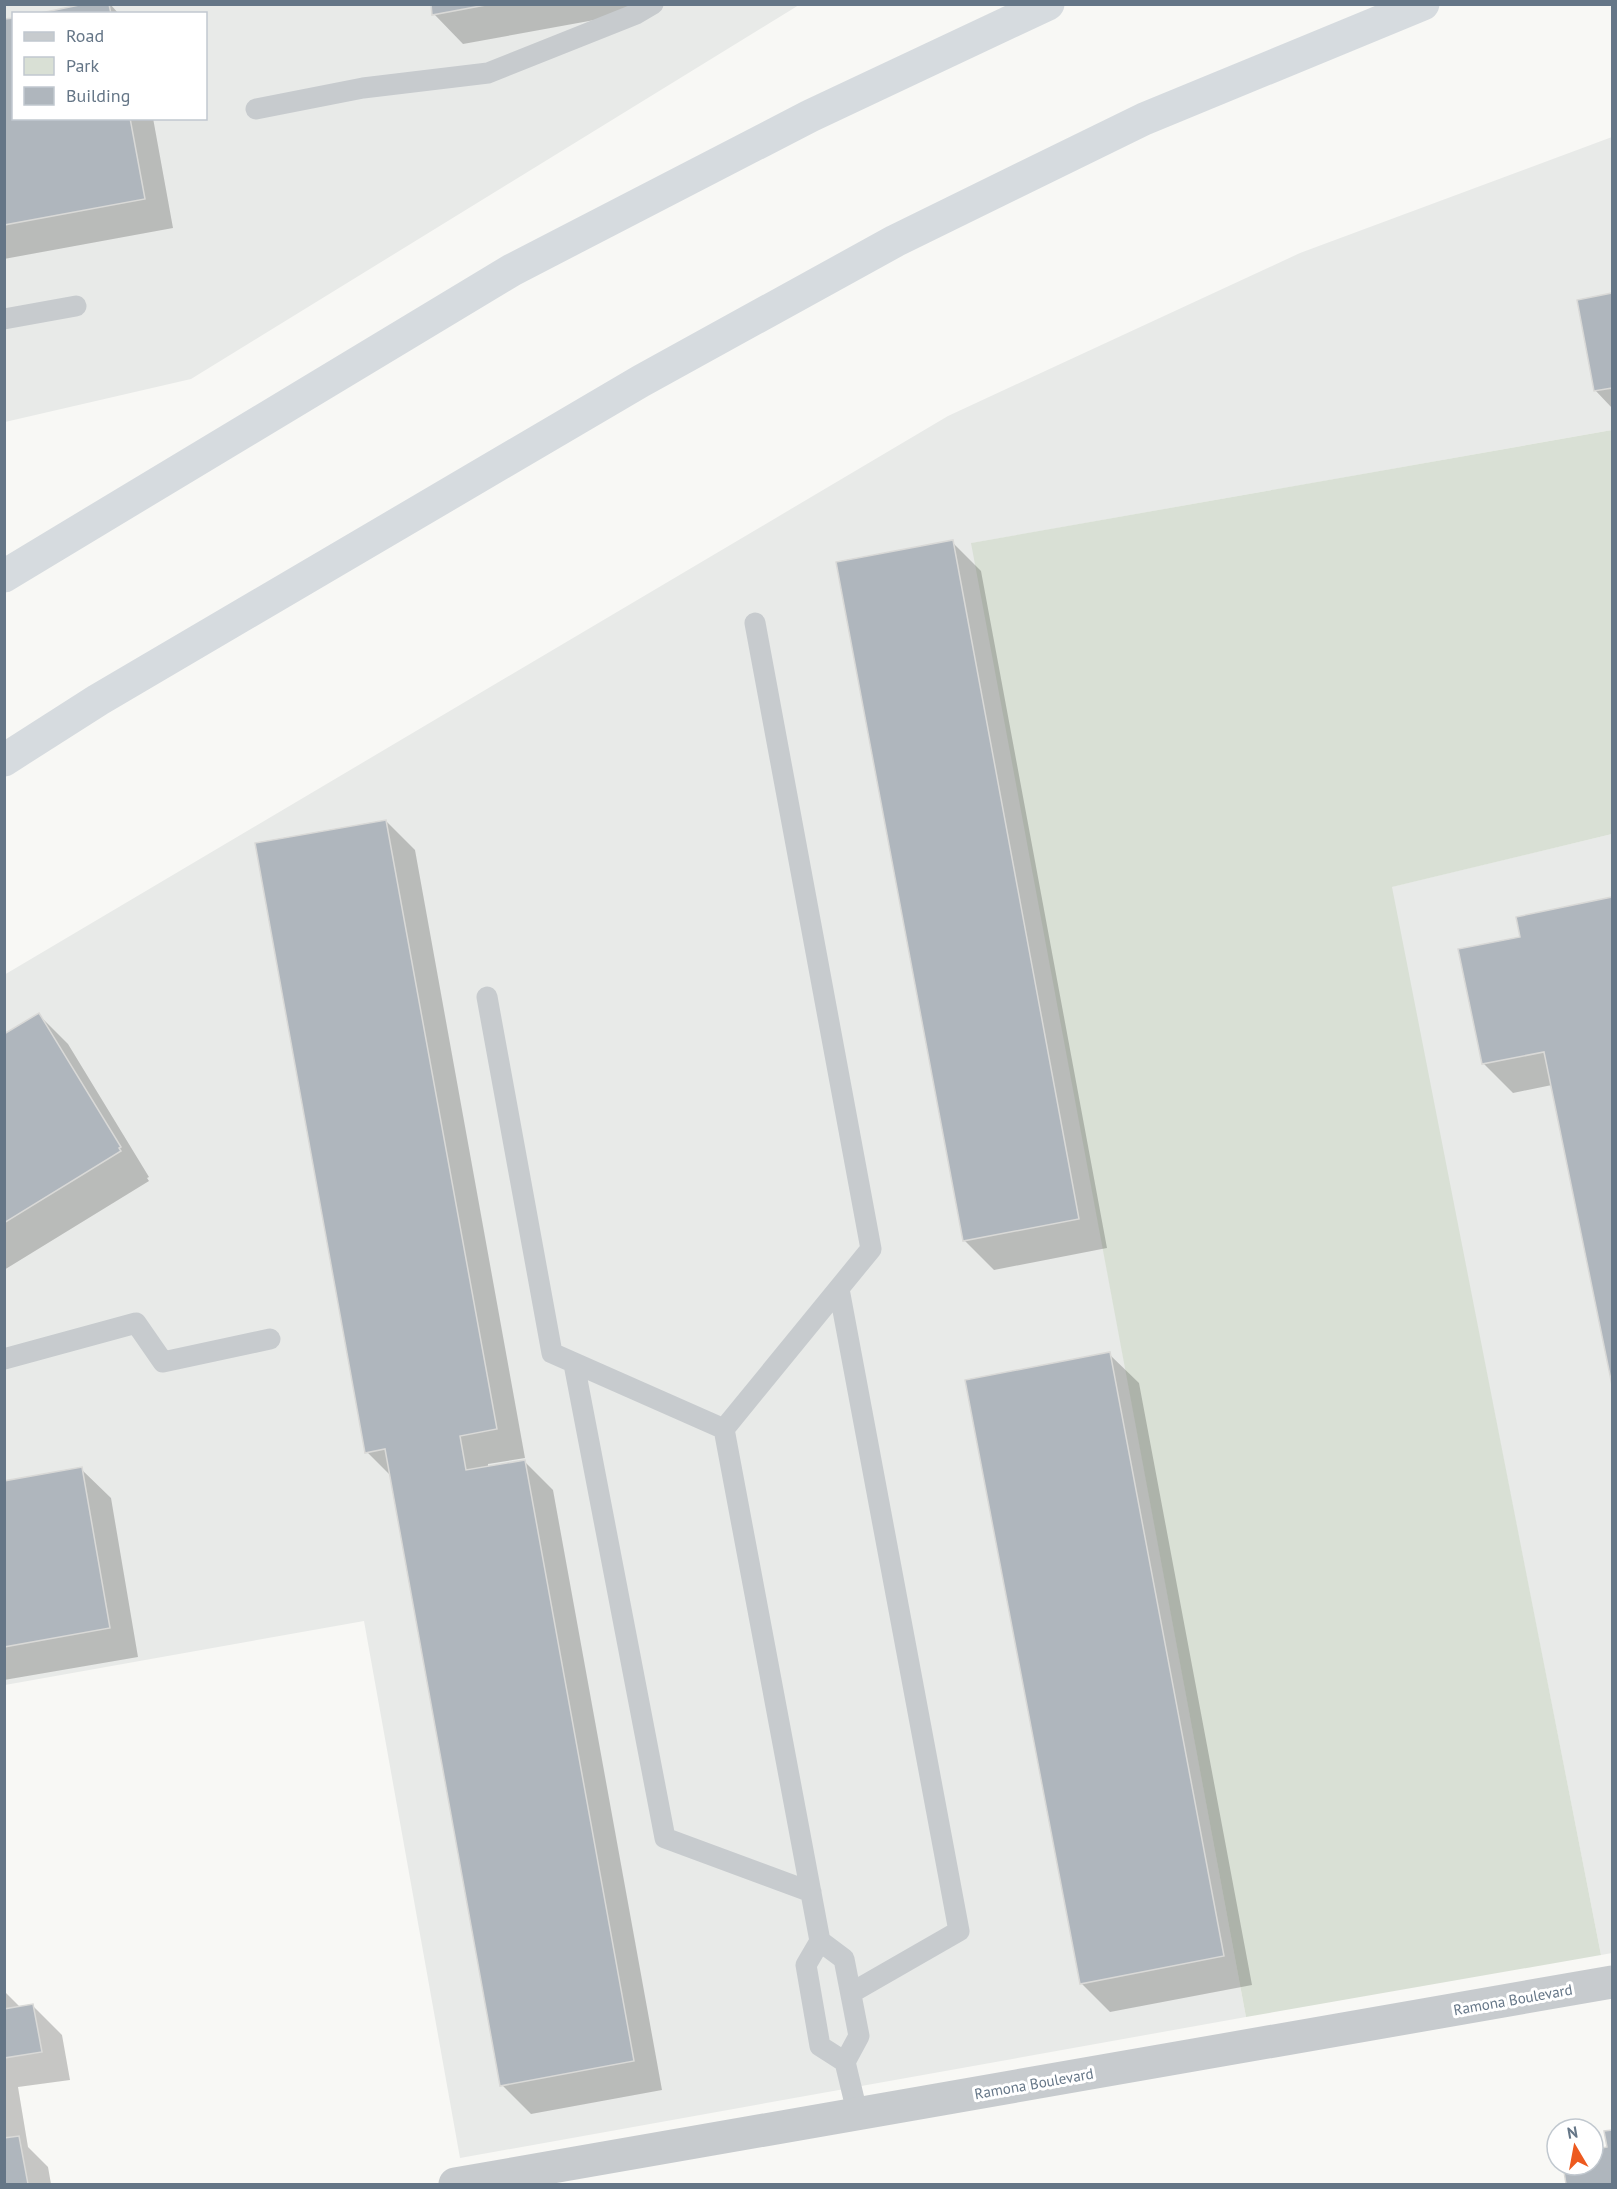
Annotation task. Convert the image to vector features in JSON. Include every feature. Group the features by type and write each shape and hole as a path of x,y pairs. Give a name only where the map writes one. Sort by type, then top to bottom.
{"highway":[{"path":"4,576 512,270 810,116 1048,4"},
{"path":"4,760 98,700 641,381 895,241 1144,119 1423,4"}],"street":[{"name":"Ramona Boulevard","path":"455,2184 858,2116 1612,1982"}],"lane":[{"path":"256,109 363,88 488,74 636,14 653,4"},
{"path":"4,319 76,306"},
{"path":"755,623 871,1249 724,1429 820,1941 806,1965 820,2046 845,2062"},
{"path":"487,997 552,1353 724,1429"},
{"path":"838,1289 959,1931 851,1993"},
{"path":"4,1359 136,1323 163,1362 270,1339"},
{"path":"574,1364 665,1838 811,1892"},
{"path":"820,1941 844,1959 859,2036 845,2062 858,2116"}],"shaded area":[{"path":"4,5 799,5 191,379 5,422"},
{"path":"1612,137 1612,430 972,543 1246,2017 460,2158 364,1621 5,1685 4,975 948,416 1300,253"},
{"path":"1612,834 1612,1953 1601,1955 1391,887"}],"green space":[{"path":"1612,430 1612,834 1392,887 1601,1955 1246,2017 971,543"}],"building":[{"path":"84,4 109,4 111,12 46,12"},
{"path":"431,4 491,4 432,15"},
{"path":"12,18 12,120 130,120 145,199 4,225 4,19"},
{"path":"1612,293 1612,388 1594,391 1577,300"},
{"path":"953,540 1079,1219 963,1241 836,562"},
{"path":"386,820 497,1429 460,1436 466,1470 525,1460 634,2061 500,2086 385,1449 365,1453 255,843"},
{"path":"1612,897 1612,1385 1544,1052 1482,1064 1458,949 1520,937 1516,917"},
{"path":"39,1013 121,1147 119,1148 121,1151 4,1223 4,1034"},
{"path":"1110,1352 1224,1956 1080,1984 965,1380"},
{"path":"82,1467 110,1628 4,1647 4,1481"},
{"path":"33,2004 42,2052 4,2058 4,2009"},
{"path":"1612,2130 1612,2184 1566,2184 1565,2177 1605,2177 1605,2147 1607,2147 1605,2131"},
{"path":"19,2136 28,2184 4,2184 4,2138"}]}
